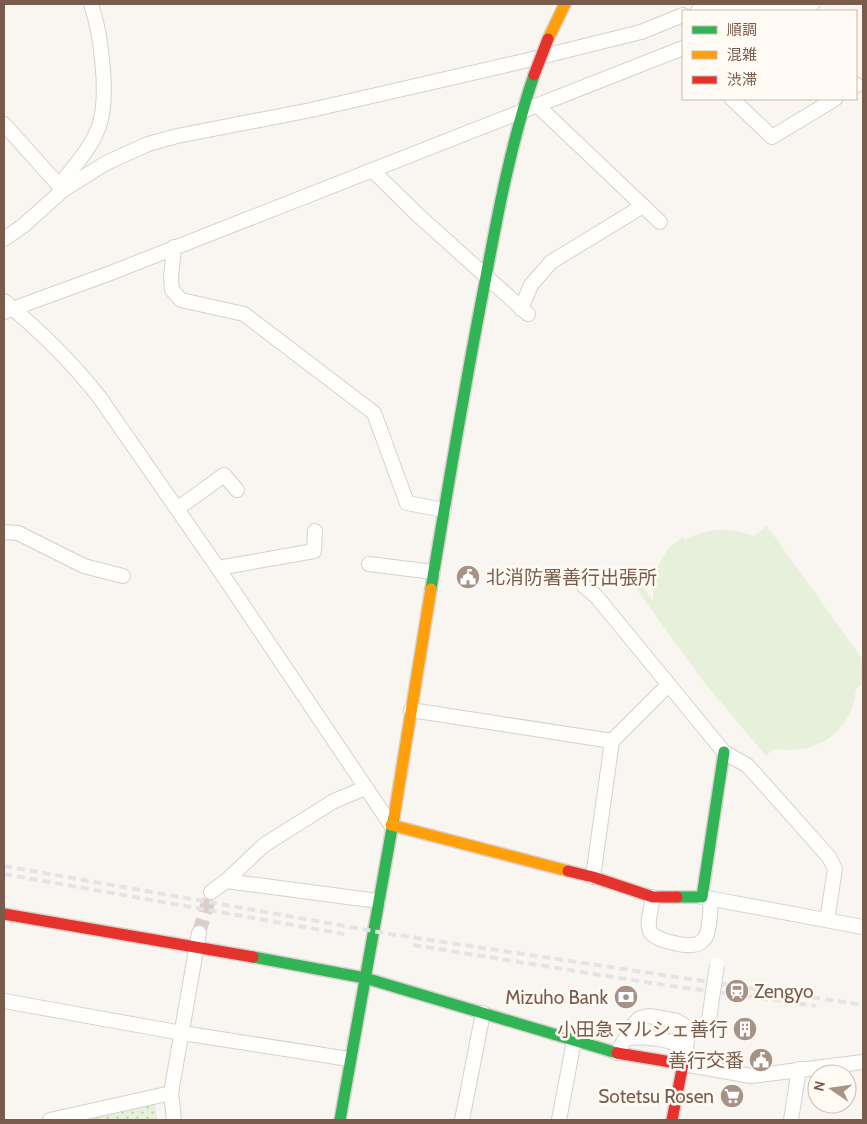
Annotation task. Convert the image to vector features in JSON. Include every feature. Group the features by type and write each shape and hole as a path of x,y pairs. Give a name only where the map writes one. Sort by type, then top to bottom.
{"street":[{"path":"340,1120 396,803 464,388 504,183 522,111 534,75 548,39 565,4"},
{"path":"703,10 736,4 772,10"},
{"path":"781,10 792,6 812,4"},
{"path":"4,238 24,224 61,188 98,129 102,114 104,91 95,6"},
{"path":"61,188 106,163 148,144 177,136 311,110 524,61 641,32 682,15"},
{"path":"7,307 108,274 682,50"},
{"path":"733,100 772,137 833,100"},
{"path":"538,106 660,222"},
{"path":"4,124 61,188"},
{"path":"372,170 524,311 531,285 551,262 643,206"},
{"path":"174,247 171,277 172,290 181,300 244,314 374,413 408,503 444,510"},
{"path":"7,307 49,340 83,376 177,508 391,825 593,877 653,897 707,899 863,927"},
{"path":"177,508 224,475 237,490"},
{"path":"218,568 314,551 315,530"},
{"path":"4,532 18,533 84,566 123,576"},
{"path":"369,564 433,572"},
{"path":"584,586 596,596 724,752 748,766 829,857 834,869 827,920"},
{"path":"593,877 612,741 668,684"},
{"path":"411,710 612,741"},
{"path":"653,897 649,931 653,937 658,940 691,945 698,944 705,939 708,933 707,899 724,752"},
{"path":"210,892 226,881 264,845 334,801 365,788"},
{"path":"226,881 378,900"},
{"path":"4,914 198,940 364,978 617,1053 684,1060 751,1076 863,1062"},
{"path":"174,1120 170,1093 198,940"},
{"path":"709,1018 717,965"},
{"path":"4,1001 182,1033 350,1059"},
{"path":"462,1120 483,1013"},
{"path":"617,1053 633,1025 640,1018 649,1016 677,1022 685,1026 688,1036 672,1120"},
{"path":"626,1038 640,1036 673,1043 680,1047 684,1060"},
{"path":"559,1120 574,1041"},
{"path":"791,1120 799,1069"},
{"path":"50,1120 170,1093"}],"green space":[{"path":"767,526 863,660 863,684 856,689 853,705 847,719 839,730 829,738 817,745 803,749 773,749 766,756 703,681 625,573 630,569 653,601 654,582 659,564 668,550 683,537 685,540 702,533 719,530 736,531 754,536"},
{"path":"155,1103 157,1120 75,1120"}],"tunnel":[{"path":"199,933 211,892"}],"railway":[{"path":"4,866 390,934 863,1005"},
{"path":"4,874 344,934"},
{"path":"413,945 651,983 816,1006"}],"traffic: fast":[{"path":"431,589 495,230 512,152 534,75"},
{"path":"677,897 702,897 724,752"},
{"path":"340,1120 394,817"},
{"path":"253,957 365,978 617,1053"}],"traffic: slow":[{"path":"548,39 565,4"},
{"path":"394,817 431,589"},
{"path":"391,825 568,871"}],"traffic: jam":[{"path":"534,75 548,39"},
{"path":"568,871 593,877 653,897 677,897"},
{"path":"4,914 253,957"},
{"path":"617,1053 683,1064 672,1120"}],"place":[{"name":"北消防署善行出張所","path":"468,577"},
{"name":"Zengyo","path":"737,991"},
{"name":"Mizuho Bank","path":"626,997"},
{"name":"小田急マルシェ善行","path":"745,1029"},
{"name":"善行交番","path":"761,1060"},
{"name":"Sotetsu Rosen","path":"732,1096"}]}
